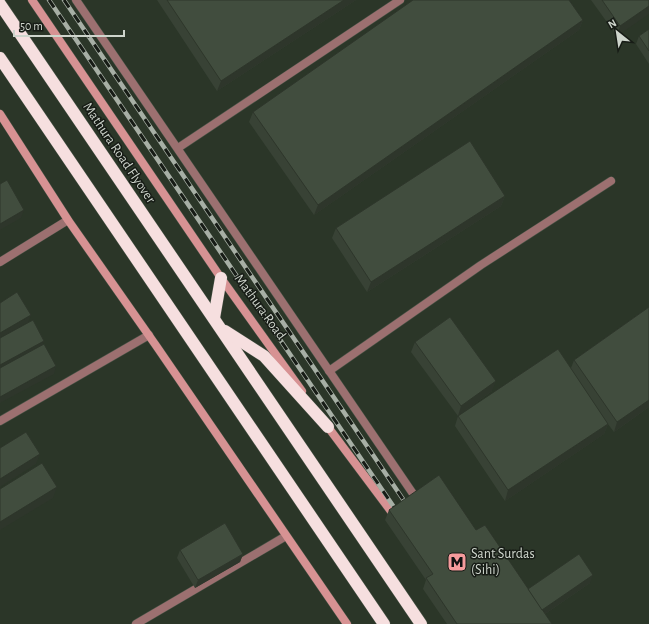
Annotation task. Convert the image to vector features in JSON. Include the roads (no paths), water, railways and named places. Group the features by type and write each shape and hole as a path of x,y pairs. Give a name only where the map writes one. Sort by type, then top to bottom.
{"highway":[{"name":"Mathura Road Flyover","path":"0,4 217,323"},
{"path":"0,58 384,624"},
{"path":"221,278 217,323 421,624"},
{"path":"217,323 264,356 328,427"}],"main road":[{"name":"Mathura Road","path":"32,0 221,278 328,427 399,522"},
{"path":"0,114 68,220 149,335 347,624"}],"lane":[{"path":"76,0 422,507"},
{"path":"178,148 400,0"},
{"path":"329,371 481,265 611,181"},
{"path":"0,262 68,220"},
{"path":"0,421 149,335"},
{"path":"136,624 286,536"}],"railway":[{"path":"49,0 400,516"},
{"path":"64,0 409,508"}],"place":[{"name":"Sant Surdas (Sihi)","path":"457,562"}]}
